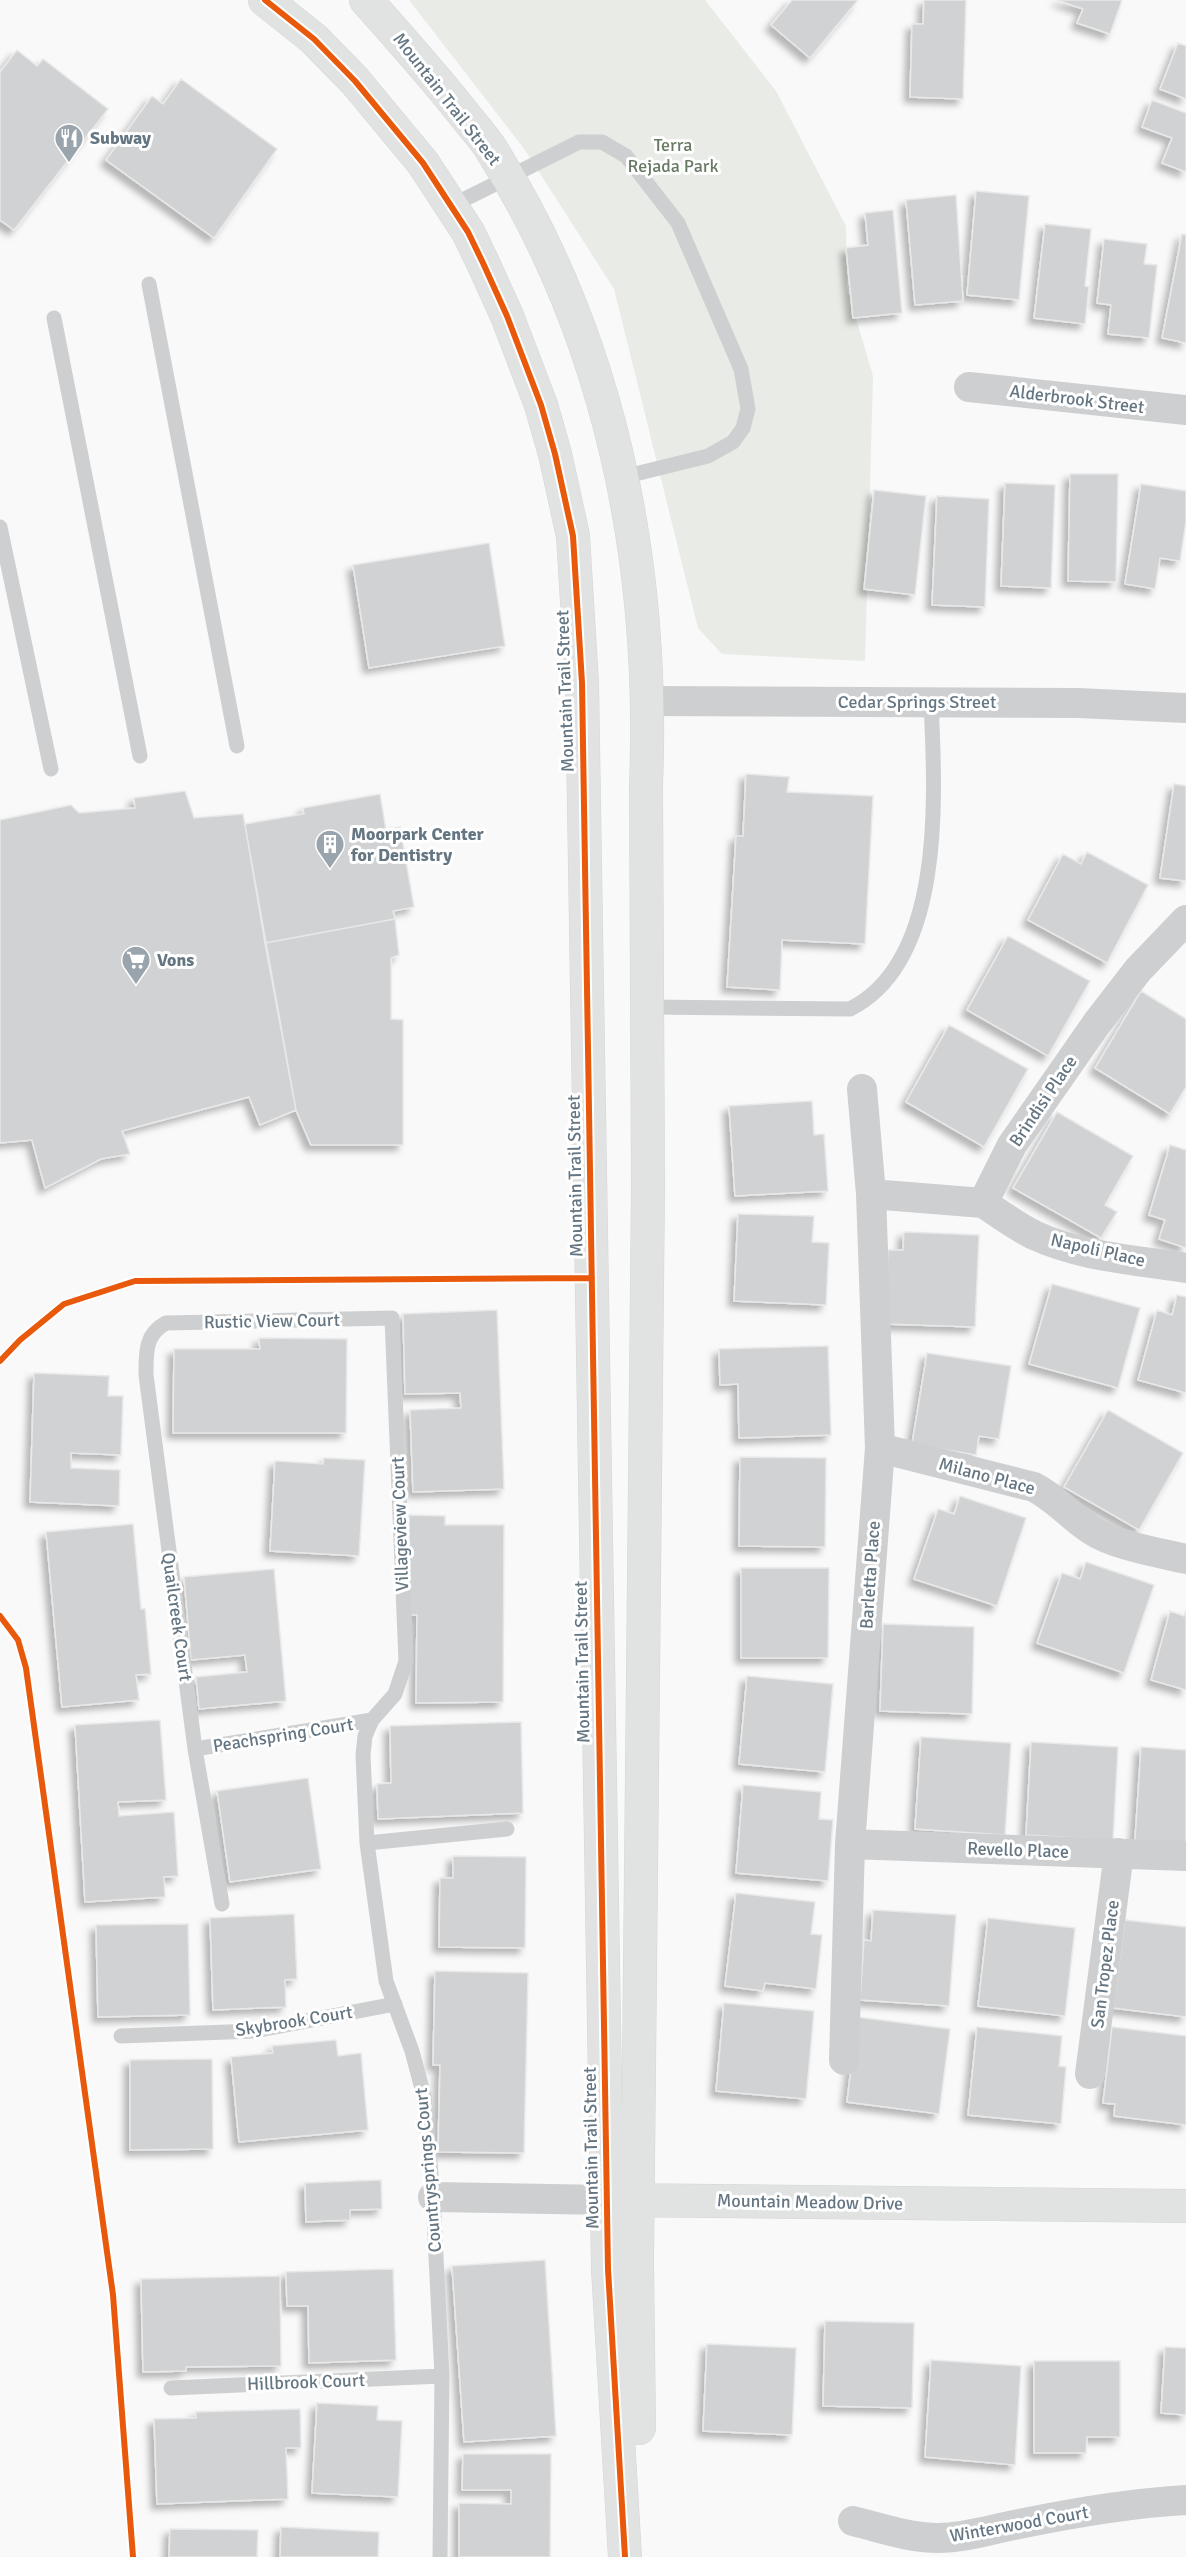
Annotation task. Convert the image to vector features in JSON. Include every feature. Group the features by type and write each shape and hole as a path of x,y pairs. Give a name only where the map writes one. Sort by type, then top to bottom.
{"street":[{"name":"Mountain Trail Street","path":"265,0 314,39 355,81 423,163 468,232 507,316 541,405 573,536 582,683 623,2200 637,2358 643,2557"},
{"name":"Mountain Trail Street","path":"366,0 440,84 490,147 522,202 582,333 599,382 623,477 640,579 648,701 648,1212 623,2200 608,2269 625,2557"},
{"name":"Alderbrook Street","path":"969,387 1186,410"},
{"name":"Cedar Springs Street","path":"648,701 1078,703 1186,708"},
{"name":"Brindisi Place","path":"983,1203 1012,1145 1097,1023 1138,970 1186,920"},
{"name":"Barletta Place","path":"844,2060 850,1845 880,1448 871,1194 862,1089"},
{"path":"871,1194 983,1203"},
{"name":"Napoli Place","path":"983,1203 1034,1235 1064,1246 1114,1257 1186,1268"},
{"name":"Milano Place","path":"880,1448 1034,1487 1051,1496 1094,1532 1113,1540 1186,1560"},
{"name":"Revello Place","path":"850,1845 1186,1856"},
{"name":"San Tropez Place","path":"1090,2074 1119,1853"},
{"name":"Mountain Meadow Drive","path":"433,2197 1186,2206"},
{"name":"Winterwood Court","path":"853,2521 911,2535 936,2538 963,2537 1018,2524 1157,2501 1186,2500"}],"lane":[{"path":"451,206 579,142 602,142 626,156 678,223 741,369 748,409 743,428 733,442 708,456 623,477"},
{"path":"149,285 237,746"},
{"path":"54,318 140,756"},
{"path":"0,527 51,769"},
{"path":"647,1007 850,1009 869,1000 898,965 925,891 934,812 931,702"},
{"name":"Rustic View Court","path":"154,1330 166,1323 392,1318"},
{"name":"Villageview Court","path":"372,1720 395,1694 406,1661 392,1318"},
{"name":"Quailcreek Court","path":"154,1330 148,1344 146,1375 195,1749 222,1904"},
{"name":"Peachspring Court","path":"195,1749 372,1720"},
{"name":"Countrysprings Court","path":"372,1720 364,1736 363,1755 367,1843 386,1980 412,2051 424,2096 433,2197 442,2376 440,2557"},
{"path":"367,1843 507,1829"},
{"name":"Skybrook Court","path":"121,2036 254,2031 395,2004"},
{"name":"Hillbrook Court","path":"171,2388 442,2376"}],"green space":[{"name":"Terra Rejada Park","path":"409,0 705,0 776,91 846,226 847,288 873,376 865,661 722,654 698,628 614,289 525,150"}],"building":[{"path":"792,0 858,0 810,58 771,25"},
{"path":"924,0 966,0 963,99 910,97 912,24 923,24"},
{"path":"1057,0 1122,0 1110,34 1077,23 1083,9"},
{"path":"1178,43 1186,46 1186,99 1160,89"},
{"path":"17,50 37,66 43,59 108,109 14,230 0,220 0,72"},
{"path":"181,79 277,149 214,238 106,160 152,96 163,104"},
{"path":"1152,100 1186,113 1186,172 1162,163 1172,138 1142,127"},
{"path":"976,191 1029,196 1019,300 967,295"},
{"path":"956,195 963,301 915,305 906,200"},
{"path":"893,210 902,313 853,318 846,248 868,245 865,213"},
{"path":"1045,224 1091,229 1085,286 1089,287 1085,324 1034,318"},
{"path":"1182,234 1186,235 1186,343 1162,338"},
{"path":"1104,239 1147,244 1144,264 1157,265 1149,338 1108,334 1111,305 1097,303"},
{"path":"1070,474 1118,474 1116,582 1068,581"},
{"path":"1005,483 1055,485 1051,588 1001,586"},
{"path":"1141,484 1186,491 1186,521 1180,561 1160,558 1155,589 1125,584"},
{"path":"874,490 926,496 915,595 864,589"},
{"path":"937,496 989,499 985,607 932,605"},
{"path":"489,543 505,646 369,668 353,565"},
{"path":"746,774 789,777 787,792 873,796 865,944 782,940 780,990 727,987 736,836 743,836"},
{"path":"1174,784 1186,786 1186,881 1160,878"},
{"name":"Vons","path":"185,791 194,818 243,814 296,1110 260,1125 249,1097 122,1131 130,1154 101,1159 45,1188 32,1140 0,1143 0,820 71,805 79,813 135,808 134,798"},
{"name":"Moorpark Center for Dentistry","path":"380,794 386,830 400,827 414,907 393,911 395,919 265,943 245,824 304,814 303,808"},
{"path":"1087,852 1148,885 1107,963 1028,920 1063,854 1081,864"},
{"path":"395,919 399,955 391,958 391,1019 403,1020 403,1145 311,1145 296,1110 265,943"},
{"path":"1008,936 1090,981 1048,1056 967,1010"},
{"path":"1141,991 1186,1019 1186,1087 1170,1114 1095,1068"},
{"path":"949,1025 1028,1069 984,1147 906,1102"},
{"path":"812,1101 814,1135 824,1134 828,1191 735,1196 729,1106"},
{"path":"1057,1112 1133,1156 1105,1205 1117,1212 1101,1238 1013,1188"},
{"path":"1170,1145 1186,1150 1186,1248 1159,1239 1165,1220 1149,1215"},
{"path":"738,1214 814,1216 812,1242 829,1243 826,1305 734,1301"},
{"path":"904,1232 979,1235 975,1327 885,1324 888,1250 903,1250"},
{"path":"1052,1284 1140,1308 1118,1388 1029,1364"},
{"path":"1177,1295 1186,1297 1186,1393 1138,1380 1157,1310 1172,1315"},
{"path":"497,1310 504,1489 413,1492 410,1410 461,1408 460,1393 405,1394 403,1314"},
{"path":"259,1338 347,1339 346,1433 173,1433 174,1349 260,1349"},
{"path":"828,1346 831,1435 739,1438 738,1384 720,1385 719,1349"},
{"path":"927,1353 1011,1366 999,1439 979,1436 976,1455 912,1444"},
{"path":"34,1373 109,1376 108,1396 123,1396 121,1455 71,1453 71,1468 120,1470 119,1506 30,1502"},
{"path":"1108,1410 1183,1453 1139,1530 1064,1487"},
{"path":"740,1457 826,1458 825,1547 739,1546"},
{"path":"324,1458 365,1460 359,1556 270,1551 275,1461 323,1464"},
{"path":"960,1496 1026,1518 997,1606 914,1579 938,1509 954,1514"},
{"path":"409,1515 445,1516 445,1525 504,1525 503,1702 416,1703 417,1615 409,1615"},
{"path":"133,1524 141,1609 145,1609 151,1674 136,1675 139,1700 62,1707 46,1532"},
{"path":"1086,1562 1154,1585 1124,1673 1037,1643 1062,1573 1080,1579"},
{"path":"741,1568 829,1568 828,1658 741,1658"},
{"path":"274,1569 286,1701 199,1709 196,1677 247,1672 245,1655 191,1660 184,1577"},
{"path":"1186,1610 1186,1690 1151,1680 1170,1611 1184,1616"},
{"path":"883,1624 974,1627 972,1714 880,1711"},
{"path":"747,1676 833,1684 825,1772 739,1764"},
{"path":"160,1720 166,1800 118,1802 119,1816 174,1812 178,1876 164,1877 165,1897 85,1902 75,1725"},
{"path":"521,1722 523,1813 378,1819 377,1784 391,1783 390,1726"},
{"path":"921,1737 1011,1743 1005,1835 915,1829"},
{"path":"1031,1742 1118,1747 1113,1840 1026,1835"},
{"path":"1141,1747 1186,1750 1186,1843 1135,1840"},
{"path":"308,1778 321,1869 230,1882 217,1791"},
{"path":"743,1785 821,1792 819,1819 833,1820 828,1881 736,1873"},
{"path":"453,1856 526,1857 525,1948 439,1947 440,1878 453,1878"},
{"path":"736,1893 815,1902 811,1934 822,1935 816,1989 765,1983 763,1991 725,1986"},
{"path":"873,1910 956,1915 949,2006 860,2000 864,1940 871,1941"},
{"path":"294,1914 297,1979 285,1980 286,2007 213,2010 210,1918"},
{"path":"988,1918 1075,1928 1065,2016 978,2006"},
{"path":"1125,1920 1186,1927 1186,2017 1113,2008"},
{"path":"188,1924 190,2015 98,2017 96,1925"},
{"path":"435,1971 528,1973 524,2153 438,2152 440,2065 433,2065"},
{"path":"724,2003 814,2011 806,2099 716,2091"},
{"path":"857,2017 950,2029 939,2114 847,2102"},
{"path":"977,2027 1062,2036 1059,2066 1066,2067 1061,2124 968,2115"},
{"path":"1112,2027 1186,2036 1186,2125 1114,2116 1115,2104 1103,2103"},
{"path":"336,2040 338,2056 361,2053 368,2130 239,2142 231,2057 273,2053 272,2046"},
{"path":"212,2059 213,2149 130,2150 130,2060"},
{"path":"381,2180 382,2209 350,2210 350,2220 306,2222 305,2183"},
{"path":"545,2260 556,2436 464,2442 452,2266"},
{"path":"393,2269 396,2360 309,2363 308,2306 287,2306 286,2272"},
{"path":"280,2276 281,2366 186,2367 186,2371 143,2372 141,2279"},
{"path":"825,2321 914,2323 912,2408 823,2406"},
{"path":"707,2344 796,2348 792,2435 703,2431"},
{"path":"1165,2347 1186,2348 1186,2415 1161,2413"},
{"path":"931,2360 1021,2366 1015,2465 925,2457"},
{"path":"1034,2361 1120,2361 1120,2437 1087,2437 1086,2453 1034,2453"},
{"path":"317,2403 378,2406 377,2420 402,2421 398,2497 312,2493"},
{"path":"300,2409 301,2448 286,2448 288,2499 157,2504 154,2419 196,2418 196,2412"},
{"path":"463,2454 551,2454 550,2557 459,2557 459,2503 511,2504 511,2490 462,2490"},
{"path":"281,2527 379,2532 378,2557 280,2557"},
{"path":"170,2529 258,2530 257,2557 169,2557"}],"cycle path":[{"path":"265,0 314,39 355,81 423,163 468,232 507,316 541,405 555,454 573,536 582,683 608,2269 625,2557"},
{"path":"0,1361 20,1340 64,1304 135,1281 592,1278"},
{"path":"0,1616 18,1640 26,1668 113,2295 133,2557"}],"place":[{"name":"Subway","path":"69,164"},
{"name":"Moorpark Center for Dentistry","path":"330,870"},
{"name":"Vons","path":"136,986"}]}
